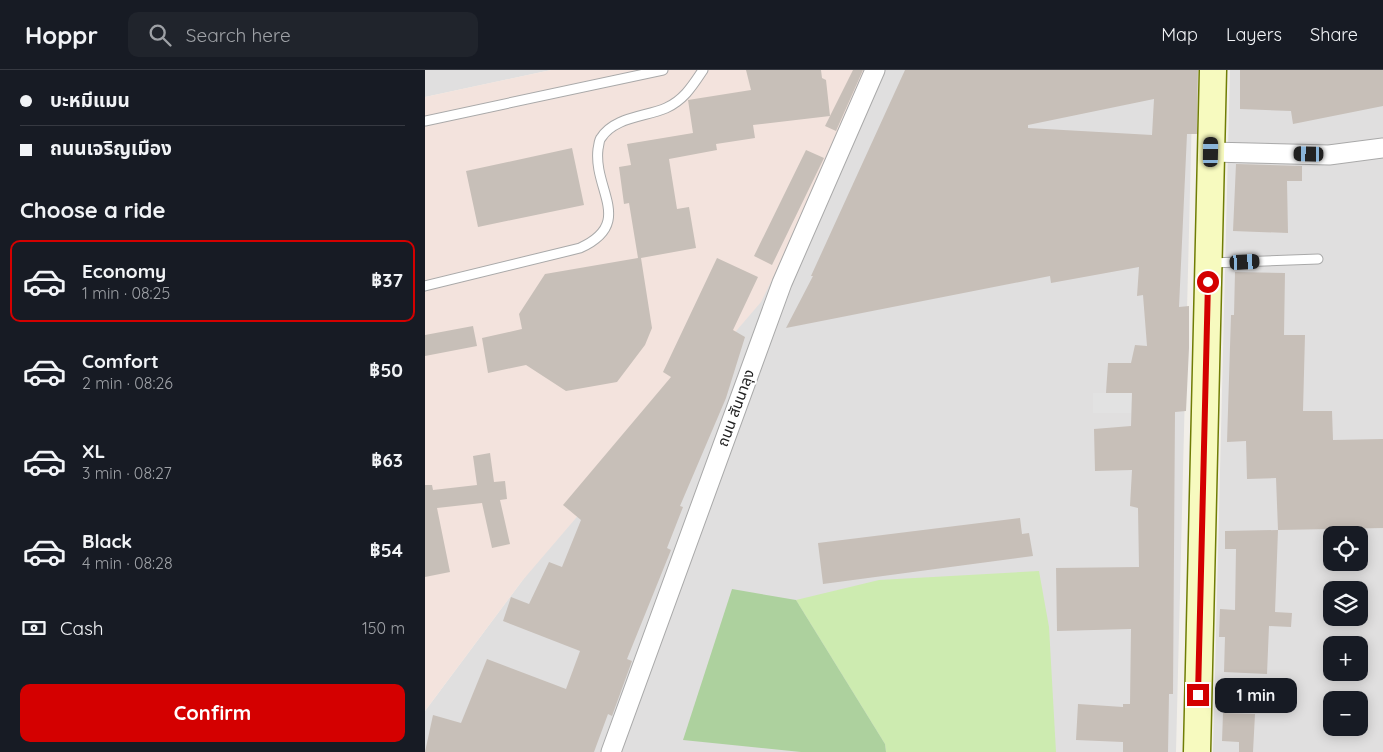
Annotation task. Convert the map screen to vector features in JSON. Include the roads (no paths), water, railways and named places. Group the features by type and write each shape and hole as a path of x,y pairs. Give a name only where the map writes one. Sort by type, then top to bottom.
{"main road":[{"path":"1197,752 1213,70"}],"street":[{"name":"ถนน สันนาลุง","path":"611,752 782,283 875,70"},
{"path":"1211,152 1329,155 1383,148"}],"lane":[{"path":"425,121 663,70"},
{"path":"425,286 580,248 591,243 602,234 609,221 607,200 597,158 600,138 613,125 667,108 687,94 703,70"},
{"path":"1209,264 1318,259"}]}
